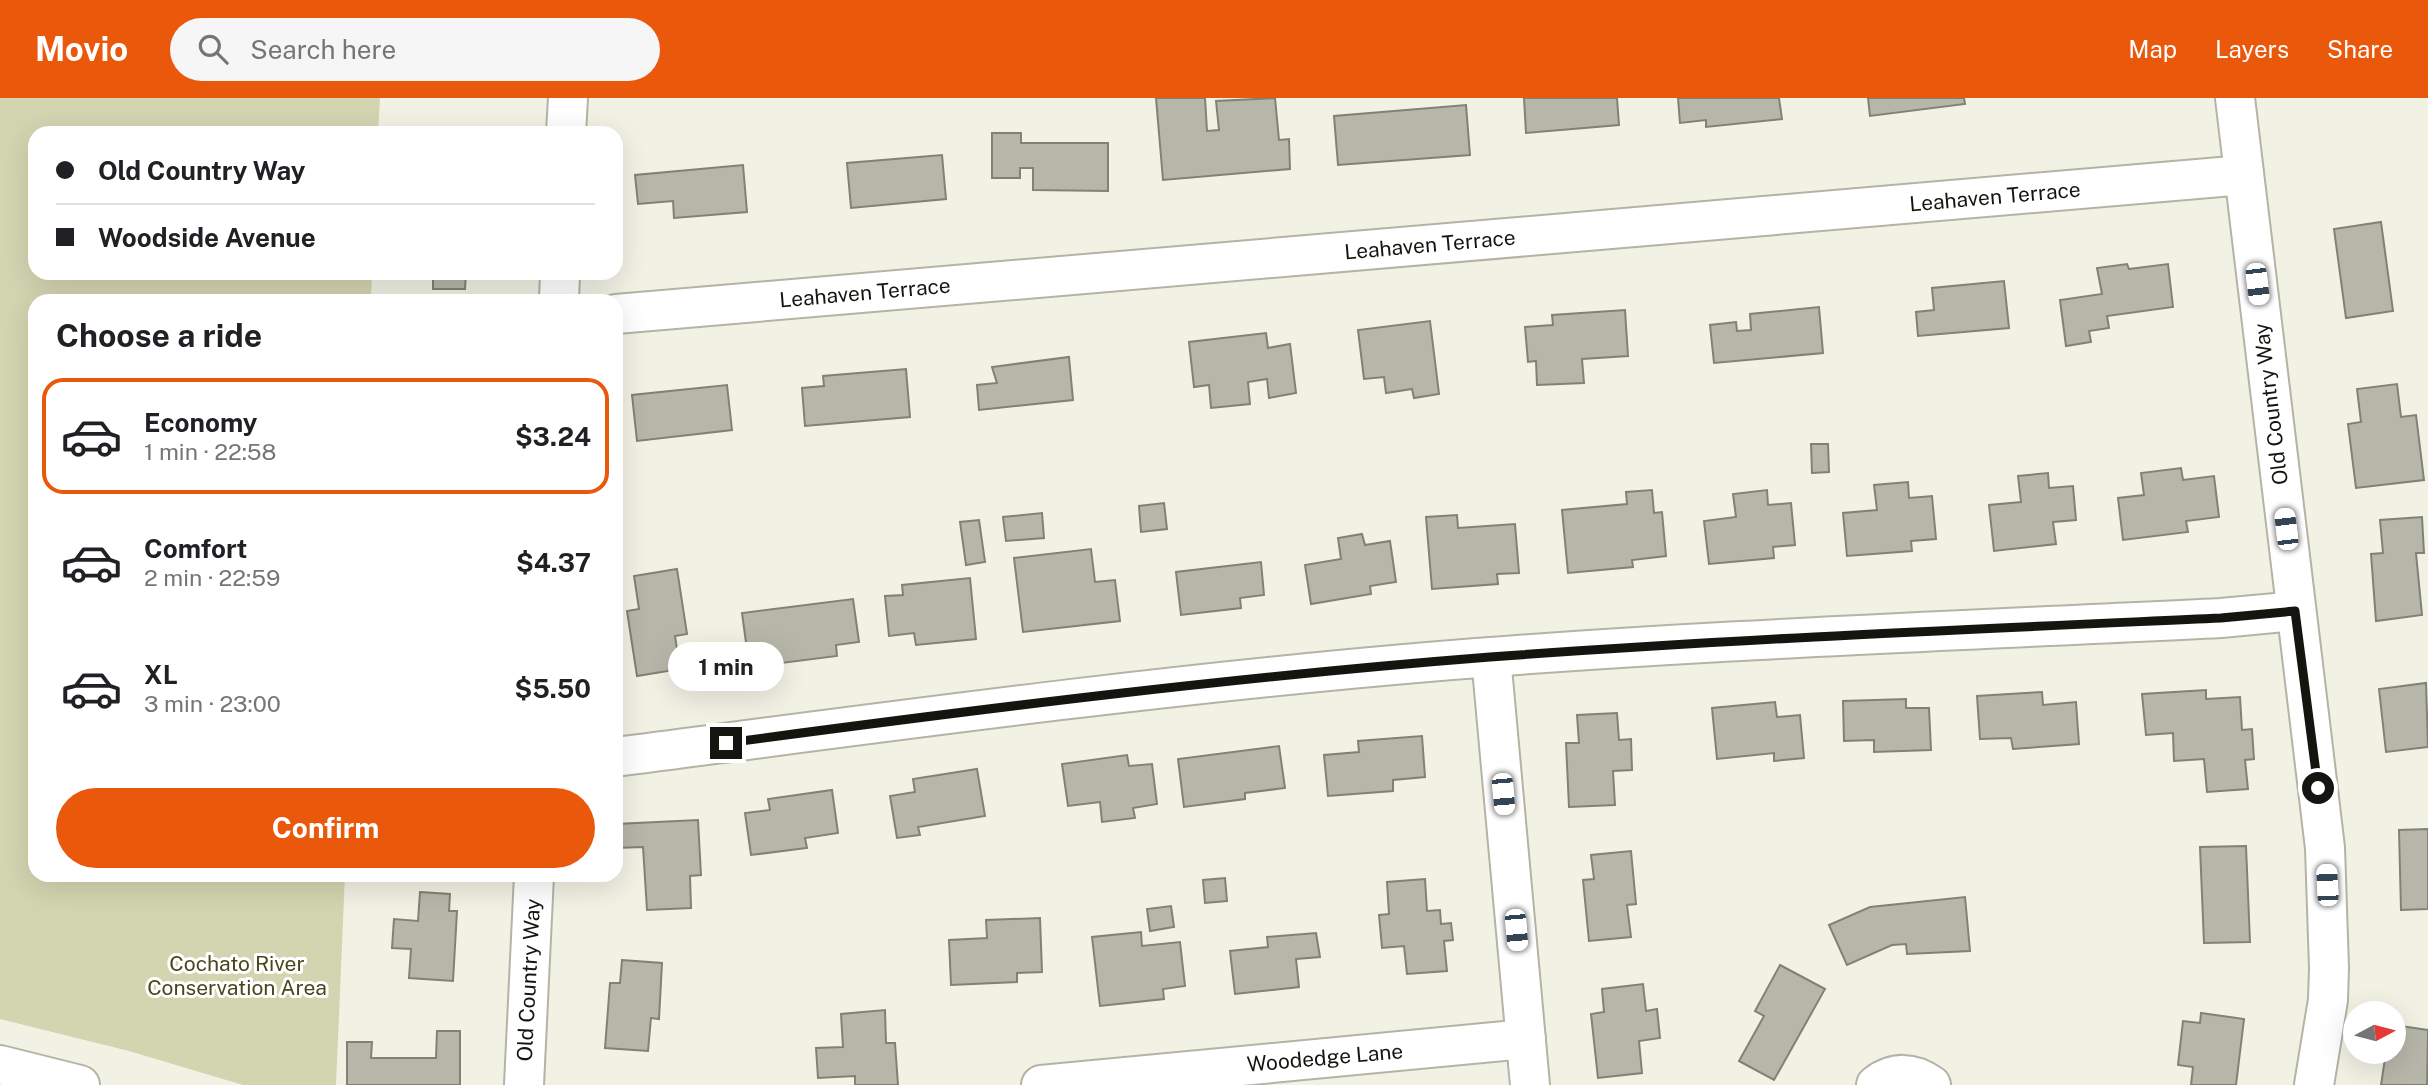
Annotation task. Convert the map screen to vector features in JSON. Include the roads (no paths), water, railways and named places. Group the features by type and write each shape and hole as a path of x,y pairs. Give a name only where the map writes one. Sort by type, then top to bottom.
{"street":[{"path":"566,126 568,98"},
{"name":"Old Country Way","path":"2235,98 2295,611 2322,813 2327,885 2328,989 2314,1085"},
{"name":"Leahaven Terrace","path":"623,313 2244,175"},
{"path":"623,756 1106,694 1491,657 2221,618 2295,611"},
{"path":"1491,657 1530,1085"},
{"name":"Old Country Way","path":"524,1085 534,882"},
{"name":"Woodedge Lane","path":"1041,1085 1526,1039"},
{"path":"0,1065 80,1085"},
{"path":"1876,1085 1895,1075 1906,1074 1917,1076 1931,1085"}],"park label":[{"name":"Cochato River Conservation Area","path":"237,976"}]}
